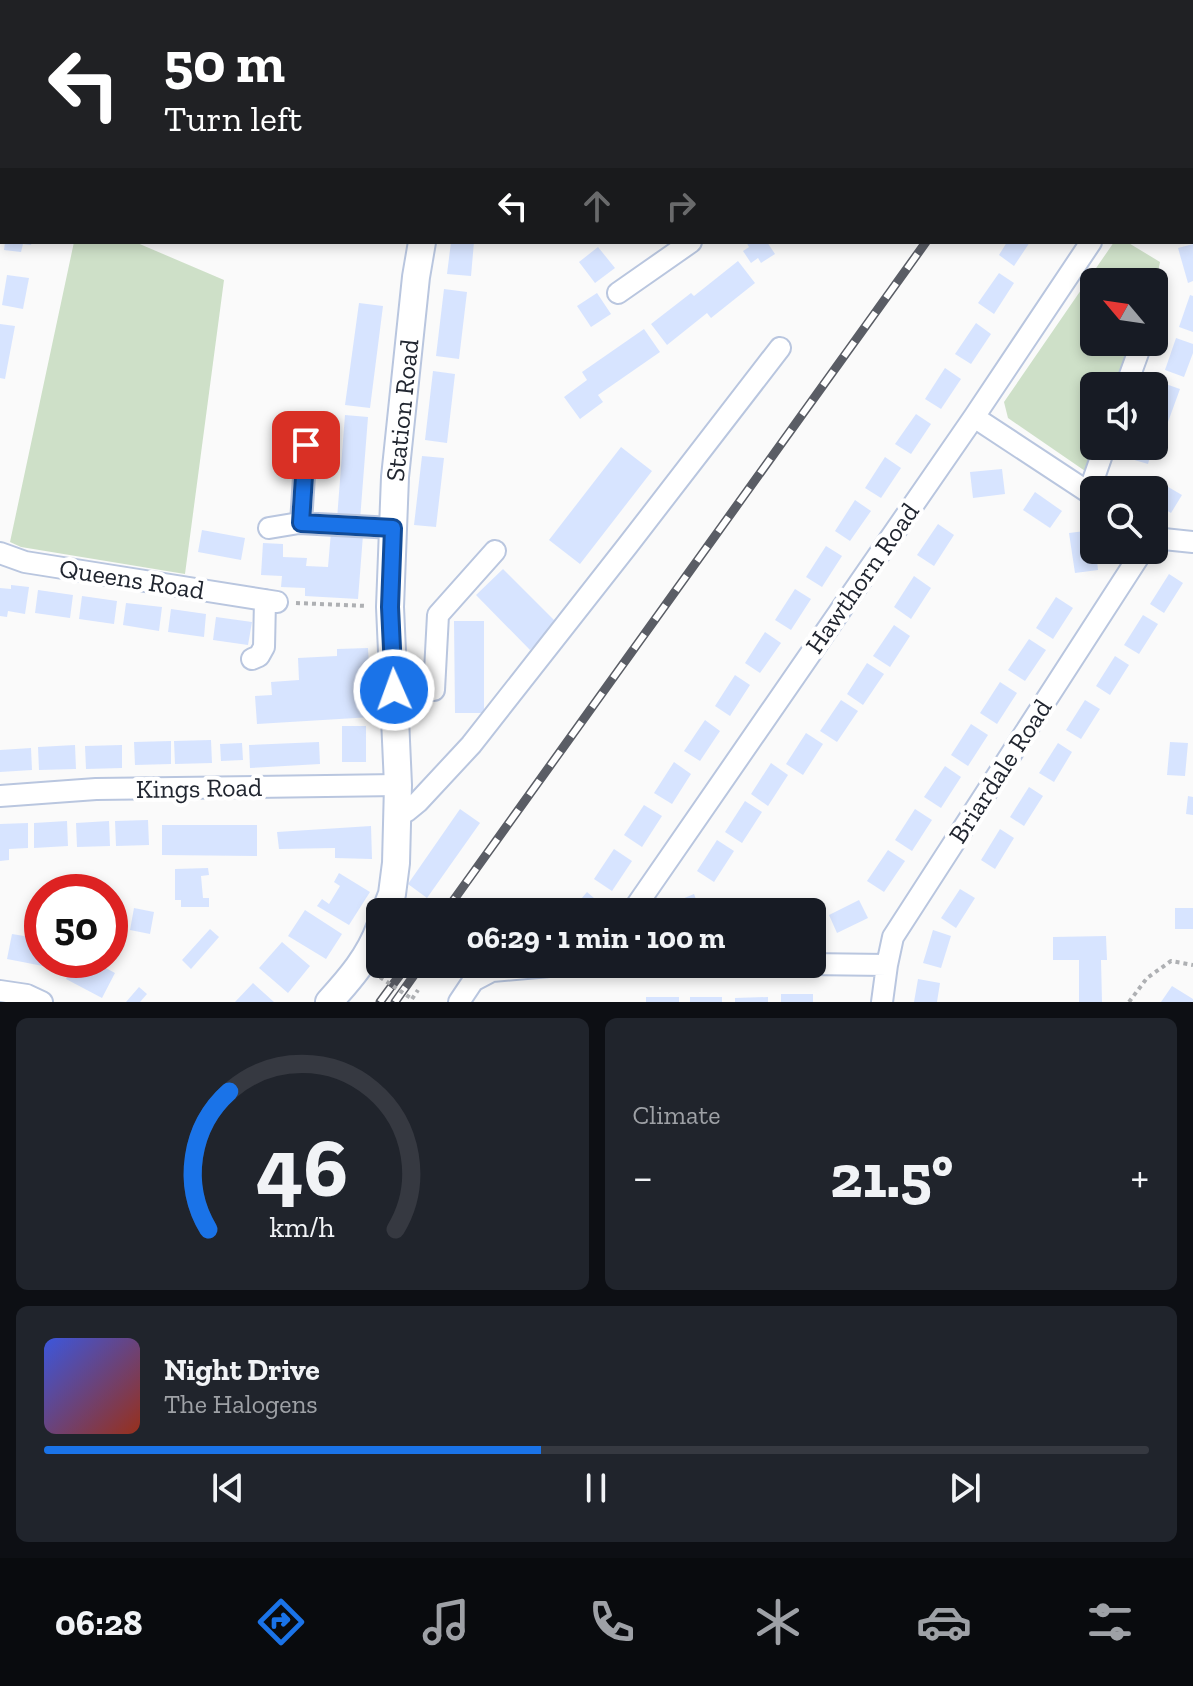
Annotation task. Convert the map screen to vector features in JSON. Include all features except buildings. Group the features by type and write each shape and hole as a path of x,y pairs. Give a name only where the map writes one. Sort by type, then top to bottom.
{"main road":[{"name":"Station Road","path":"390,898 396,863 398,785 390,607 395,477 422,244"},
{"path":"329,1002 355,974 366,956"}],"street":[{"path":"618,293 688,244"},
{"name":"Hawthorn Road","path":"642,898 1090,244"},
{"path":"397,817 418,802 471,745 780,348"},
{"path":"974,417 1080,487"},
{"path":"301,523 306,445"},
{"path":"269,528 301,523 393,528"},
{"path":"1168,539 1193,542"},
{"path":"394,690 434,690 438,615 495,551"},
{"name":"Queens Road","path":"0,553 25,562 271,601"},
{"name":"Briardale Road","path":"882,1002 893,937 1134,564"},
{"path":"252,659 259,656 264,647 264,622 271,601"},
{"name":"Kings Road","path":"0,796 96,789 398,785"},
{"path":"826,964 887,965"},
{"path":"459,1002 473,981 479,978"},
{"path":"0,991 27,995 42,1002"}],"path":[{"path":"271,601 390,607"},
{"path":"1129,1002 1147,978 1171,961 1193,965"},
{"path":"381,978 412,999 418,990"}],"green space":[{"path":"74,244 140,244 224,280 185,574 21,547 10,542"},
{"path":"1113,244 1130,244 1160,262 1159,268 1096,268"},
{"path":"1080,291 1080,356 1127,356 1121,372 1080,372 1080,460 1092,460 1088,473 1008,418 1004,402"}],"railway":[{"path":"455,898 925,244"},
{"path":"380,1002 398,978"},
{"path":"395,1002 412,978"}],"route":[{"path":"306,445 301,523 393,528 390,607 394,690"}]}
